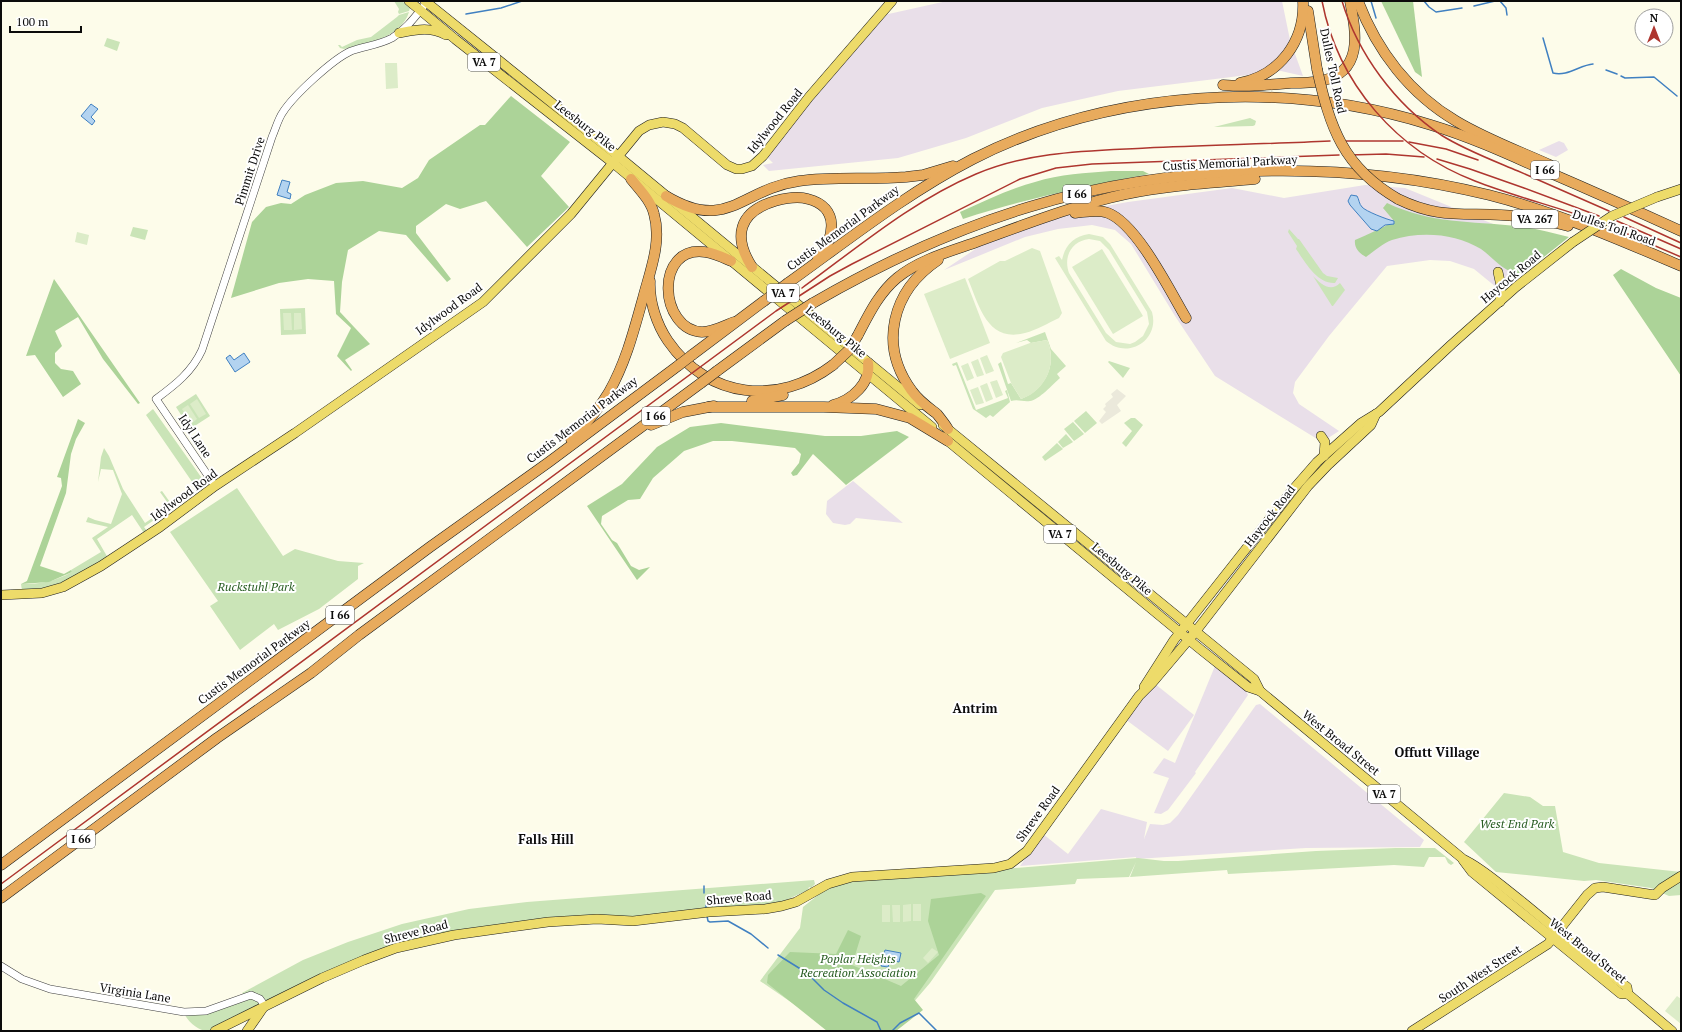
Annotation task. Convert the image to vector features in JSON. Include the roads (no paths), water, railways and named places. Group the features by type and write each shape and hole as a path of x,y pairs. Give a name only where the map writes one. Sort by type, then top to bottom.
{"highway":[{"path":"1303,1 1301,30 1294,45 1282,61 1265,74 1252,80 1224,85 1247,87 1316,82 1339,74 1351,61 1355,48 1355,27 1350,1"},
{"name":"Dulles Toll Road","path":"1307,1 1311,41 1330,119 1342,147 1363,173 1377,185 1398,199 1421,209 1443,214 1510,216 1553,222 1581,230 1635,251 1668,260"},
{"path":"1358,1 1386,56 1414,89 1441,111 1464,126 1681,225"},
{"name":"Custis Memorial Parkway","path":"1,865 430,547 549,462 734,322 904,200 974,159 1017,140 1060,124 1107,112 1152,104 1237,97 1302,99 1362,108 1409,118 1455,133 1495,148 1681,231"},
{"path":"666,196 681,205 695,210 714,211 731,207 772,187 797,181 906,177 936,172 974,159"},
{"name":"Custis Memorial Parkway","path":"1,898 217,738 311,673 359,635 785,321 813,303 882,265 935,240 1024,208 1083,193 1143,182 1207,175 1316,172 1362,174 1440,185 1515,202 1579,223 1637,246 1681,266"},
{"path":"612,448 659,421 683,412 762,400 793,393 806,387 820,377 849,350 879,298 899,277 925,262 972,243 1034,221 1114,197 1153,189 1286,176 1337,176 1362,174"},
{"path":"631,179 646,198 654,214 656,241 652,264 650,293 655,312 661,328 676,351 699,373 728,387 766,392 786,389 800,384 830,367"},
{"path":"752,267 742,248 741,231 746,220 755,210 761,207 783,199 801,198 814,201 824,208 828,213 832,225 828,245 809,268"},
{"path":"1034,221 1074,213 1097,211 1109,213 1120,219 1137,237 1186,318"},
{"path":"948,429 937,415 915,395 904,378 895,355 894,328 901,300 915,278 937,261 972,243"},
{"path":"731,261 705,252 697,251 686,254 673,266 668,287 675,315 685,327 697,331 708,332 734,322"},
{"path":"549,462 594,414 616,380 629,345 652,264"},
{"path":"824,407 837,404 850,398 862,386 869,374 868,363"},
{"path":"708,407 824,407 864,408 886,411 910,418 948,441"}],"main road":[{"name":"Leesburg Pike","path":"409,1 455,40 615,160 666,196 1196,631"},
{"name":"Idylwood Road","path":"1,595 50,591 80,579 147,536 215,486 295,433 483,302 571,214 634,136 644,128 656,123 669,123 683,128 727,165 736,169 752,166 763,156 809,98 892,1"},
{"name":"Leesburg Pike","path":"427,2 615,160 631,179 1188,639"},
{"path":"399,33 424,29 433,30 455,40"},
{"name":"Haycock Road","path":"1188,624 1289,494 1324,456 1361,423 1376,414 1452,344 1534,272 1573,242 1604,220 1635,205 1681,189"},
{"path":"1498,272 1501,286 1500,302"},
{"name":"Haycock Road","path":"1188,639 1196,631 1308,486 1332,461 1371,425 1376,414"},
{"path":"1321,436 1326,447 1324,456"},
{"name":"Shreve Road","path":"215,1031 345,967 384,952 454,935 548,922 597,919 633,921 709,912 765,909 796,902 828,884 852,877 1004,866 1015,862 1027,851 1139,696 1149,677 1188,624"},
{"name":"West Broad Street","path":"1196,631 1254,679 1260,691"},
{"name":"West Broad Street","path":"1188,639 1248,687 1260,691 1463,859 1477,866 1556,935 1627,988 1628,994 1672,1031"},
{"name":"Shreve Road","path":"1139,696 1152,683 1188,639"},
{"name":"South West Street","path":"1412,1031 1548,944 1587,895 1595,888 1603,887 1655,895 1662,888 1681,876"},
{"name":"Shreve Road","path":"250,1027 265,1006"},
{"path":"247,1014 252,1017 250,1027"}],"street":[{"name":"Pimmit Drive","path":"156,399 186,375 194,366 202,350 272,137 283,112 293,98 342,56 361,48 385,41 399,33 427,2"},
{"name":"Idyl Lane","path":"156,399 215,486"},
{"name":"Virginia Lane","path":"1,966 22,979 50,989 184,1012 206,1011 251,995 260,999 265,1006"}],"water":[{"path":"91,104 98,109 91,117 95,121 92,125 81,116"},
{"path":"282,180 290,182 287,192 291,194 290,199 277,195"},
{"path":"1351,195 1357,196 1364,209 1394,221 1394,224 1385,225 1377,231 1371,229 1350,205 1348,201"},
{"path":"244,353 250,362 235,372 226,358 230,355 234,360"},
{"name":"Poplar Heights Recreation Association","path":"885,950 901,953 899,962 890,960 888,967 881,966"}],"waterway":[{"path":"466,14 501,8 522,1"},
{"path":"1371,1 1376,18"},
{"path":"1424,1 1436,12 1462,8"},
{"path":"1474,6 1495,1"},
{"path":"1500,1 1506,8 1507,15"},
{"path":"1543,38 1553,73 1558,74 1568,72 1593,64"},
{"path":"1606,70 1617,74"},
{"path":"1621,76 1625,78 1654,77 1677,96"},
{"path":"704,886 704,893"},
{"path":"707,916 708,921 710,922 728,921 751,934 768,948"},
{"path":"778,955 807,973 824,990 843,1003 877,1022 881,1031"},
{"path":"892,1031 900,1023 919,1013 937,1031"}],"railway":[{"path":"1322,1 1330,31 1342,60 1357,87 1375,111 1397,133 1420,152 1447,168 1475,181 1593,220"},
{"path":"1342,1 1349,21 1368,59 1394,93 1424,123 1441,135 1469,150 1609,211"},
{"path":"802,288 864,241 907,211 952,185 996,166 1038,156 1081,151 1330,141"},
{"path":"1343,141 1403,141"},
{"path":"1409,142 1446,149 1478,160"},
{"path":"1349,155 1386,154 1424,157"},
{"path":"1,884 776,311 830,276 852,264 1020,179 1056,168 1092,164 1339,155"},
{"path":"1437,159 1470,169 1599,216"},
{"path":"1624,217 1681,243"},
{"path":"1617,221 1681,249"},
{"path":"1609,226 1681,257"}],"district":[{"name":"Antrim","path":"975,708"},
{"name":"Offutt Village","path":"1437,752"},
{"name":"Falls Hill","path":"546,839"}],"park label":[{"name":"Ruckstuhl Park","path":"256,587"},
{"name":"West End Park","path":"1517,824"}]}
